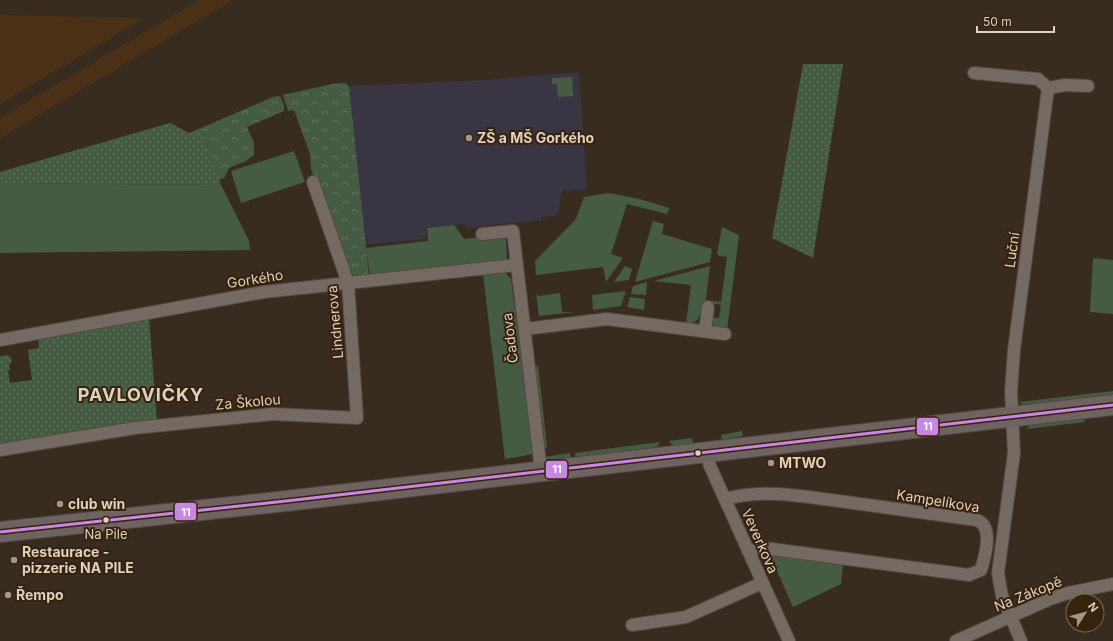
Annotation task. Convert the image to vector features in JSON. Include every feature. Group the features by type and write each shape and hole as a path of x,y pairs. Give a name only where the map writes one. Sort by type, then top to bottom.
{"main road":[{"path":"0,532 295,500 1113,405"}],"street":[{"path":"974,73 1038,79 1048,88 1065,85 1088,86"},
{"name":"Luční","path":"1021,641 1010,617 1000,588 998,573 1014,453 1011,387 1014,350 1048,88"},
{"name":"Lindnerova","path":"313,182 344,283 357,418"},
{"name":"Čadova","path":"482,234 513,231 541,471"},
{"name":"Gorkého","path":"0,340 264,292 516,265"},
{"path":"704,331 708,307"},
{"path":"524,329 607,320 725,334"},
{"name":"Za Školou","path":"0,450 134,428 273,414 357,418"},
{"name":"Veverkova","path":"706,452 710,466 788,641"},
{"name":"Kampelíkova","path":"725,499 740,494 760,493 863,504 977,520 984,524 987,534 981,570 969,575 764,548 748,551"},
{"path":"632,625 686,617 762,583"},
{"name":"Na Zákopě","path":"956,641 1058,596 1113,584"}],"shaded area":[{"path":"199,0 233,0 0,138 0,118"},
{"path":"0,15 144,18 0,104"},
{"name":"ZŠ a MŠ Gorkého","path":"579,72 587,189 562,191 558,215 541,217 541,220 480,226 466,229 465,224 426,228 426,239 364,245 349,86 485,80"}],"green space":[{"path":"803,64 843,64 813,258 772,238"},
{"path":"572,77 573,96 558,97 557,84 552,84 552,78"},
{"path":"345,83 349,86 369,276 357,277 350,273 311,169 310,154 294,110 288,111 283,95 332,84"},
{"path":"280,96 284,105 284,111 247,127 254,143 254,155 246,161 229,168 225,177 219,180 201,128 273,97"},
{"path":"170,123 189,133 201,128 221,185 0,183 0,172"},
{"path":"294,151 305,182 241,203 231,171"},
{"path":"0,183 221,185 249,241 250,250 0,253"},
{"path":"609,193 640,199 669,208 667,214 627,204 611,254 623,258 606,282 603,267 536,275 535,261 576,219 584,197"},
{"path":"653,221 664,224 662,234 712,249 710,262 635,282"},
{"path":"454,225 464,239 498,235 504,236 506,240 507,260 370,276 366,248 428,241 427,228"},
{"path":"722,227 739,235 727,330 714,327 710,317 719,318 721,305 712,303 712,301 721,302 727,257 717,255"},
{"path":"1093,258 1113,260 1113,314 1090,312"},
{"path":"625,266 632,269 629,280 614,282"},
{"path":"710,266 705,306 702,306 699,317 696,321 686,324 691,285 654,281"},
{"path":"504,271 511,279 534,454 505,459 483,274"},
{"path":"647,282 646,295 631,294 633,286"},
{"path":"626,291 621,306 593,310 592,295"},
{"path":"536,293 538,296 560,293 562,312 575,312 539,316"},
{"path":"630,297 645,299 644,310 627,307"},
{"path":"149,318 157,421 0,446 0,356 8,355 11,358 12,361 9,364 10,370 8,370 10,383 32,380 28,350 39,348 38,337"},
{"path":"538,365 547,447 542,449 541,438 544,435 535,368"},
{"path":"1113,391 1113,394 1109,395 1024,405 1019,402"},
{"path":"1083,418 1085,422 1027,429 1030,425"},
{"path":"742,431 743,436 722,440 721,435"},
{"path":"692,438 693,443 675,446 669,441"},
{"path":"660,442 657,447 610,453 606,457 576,461 575,453"},
{"path":"570,453 572,461 568,462 564,458 546,460 544,457"},
{"path":"769,553 843,563 841,584 793,607"}],"transit line":[{"name":"11","path":"0,532 295,500 1113,405"}],"place":[{"name":"ZŠ a MŠ Gorkého","path":"469,138"},
{"name":"MTWO","path":"771,463"},
{"name":"club win","path":"60,504"},
{"name":"Na Pile","path":"106,520"},
{"name":"Restaurace - pizzerie NA PILE","path":"14,560"},
{"name":"Řempo","path":"8,595"}],"district":[{"name":"PAVLOVIČKY","path":"141,395"}]}
